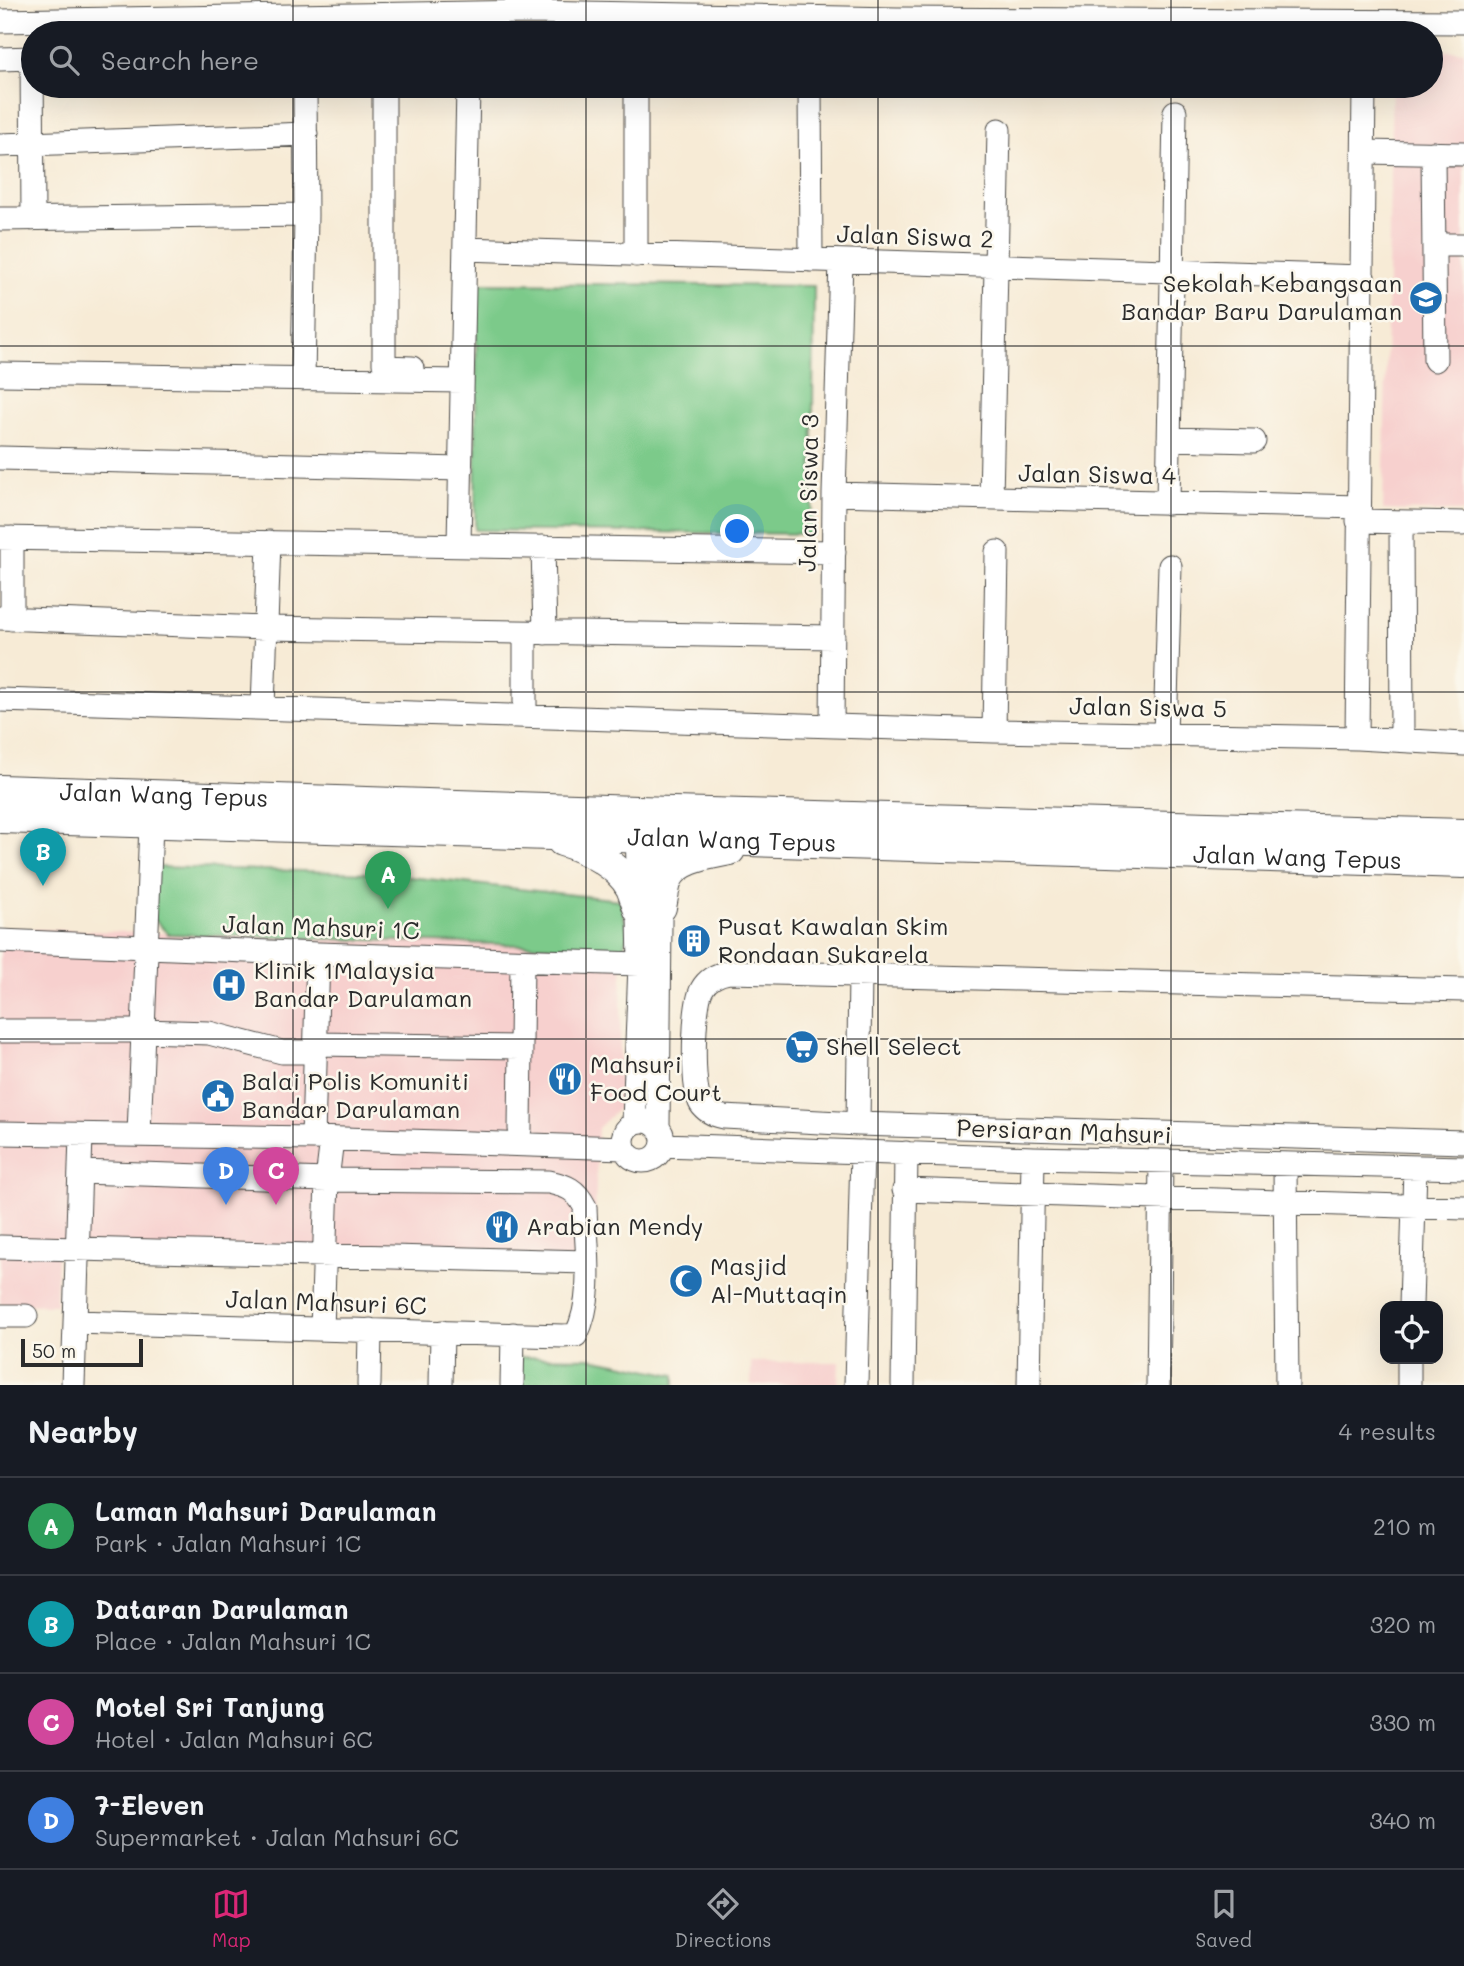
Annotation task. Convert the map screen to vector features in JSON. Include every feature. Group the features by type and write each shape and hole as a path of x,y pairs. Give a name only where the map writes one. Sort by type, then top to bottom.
{"main road":[{"name":"Jalan Wang Tepus","path":"0,790 649,825 1464,834"},
{"name":"Jalan Wang Tepus","path":"0,818 540,834 649,825 765,842 1464,863"},
{"path":"540,834 575,845 603,860 650,908 672,872 686,862 765,842"}],"street":[{"path":"475,21 529,6 1322,10 1348,21"},
{"path":"0,21 78,10 413,7 461,21"},
{"path":"1391,21 1430,11 1464,22"},
{"path":"0,59 21,58"},
{"path":"32,98 33,219"},
{"path":"303,379 305,98"},
{"path":"384,98 384,364 386,368 462,375"},
{"path":"459,544 468,98"},
{"path":"636,98 636,255"},
{"path":"810,98 811,260"},
{"path":"1357,738 1364,98"},
{"path":"1168,503 1175,111"},
{"path":"991,498 999,130"},
{"path":"0,145 306,134"},
{"path":"1365,152 1464,154"},
{"path":"1433,153 1436,359"},
{"path":"0,219 306,215"},
{"path":"1434,245 1464,245"},
{"name":"Jalan Siswa 2","path":"466,249 1363,277"},
{"name":"Jalan Siswa 3","path":"832,726 834,494 841,261"},
{"path":"0,374 303,379 462,375"},
{"path":"1169,439 1254,441"},
{"path":"0,458 461,469"},
{"name":"Jalan Siswa 4","path":"834,494 1168,503 1358,514 1401,522 1464,523"},
{"path":"1401,522 1402,740"},
{"path":"833,638 266,628 6,619 6,538 834,552"},
{"path":"262,707 269,542"},
{"path":"525,715 543,547"},
{"path":"994,731 997,552"},
{"path":"1166,735 1170,566"},
{"name":"Jalan Siswa 5","path":"0,700 994,731 1357,738 1464,744"},
{"path":"139,1135 151,824"},
{"path":"649,825 650,908 659,1047 660,1135 655,1157 641,1161 634,1159 624,1148 625,1130 634,1122 650,1121 660,1135"},
{"path":"634,1122 640,964 650,908"},
{"name":"Jalan Mahsuri 1C","path":"0,941 640,964"},
{"path":"318,954 316,1048 327,1180 322,1329"},
{"path":"520,1129 522,961"},
{"path":"1464,990 743,972 720,974 704,985 699,995 696,1048 698,1100 706,1111 724,1117 858,1125 1464,1142"},
{"path":"858,1125 860,974"},
{"path":"0,1031 209,1033 282,1052 316,1048 521,1047"},
{"path":"659,1047 696,1048"},
{"path":"775,1120 775,1149"},
{"path":"0,1133 323,1138 624,1148"},
{"path":"73,1385 81,1135"},
{"name":"Persiaran Mahsuri","path":"660,1135 775,1149 1464,1168"},
{"path":"856,1385 862,1152"},
{"path":"903,1385 906,1153"},
{"path":"1029,1385 1034,1158"},
{"path":"1158,1385 1161,1161"},
{"path":"1285,1165 1287,1385"},
{"path":"1411,1301 1415,1167"},
{"path":"0,1247 587,1262 585,1207 578,1194 568,1186 549,1182 327,1180 80,1172"},
{"path":"905,1190 1464,1208"},
{"name":"Jalan Mahsuri 6C","path":"75,1322 576,1335 583,1322 587,1262"},
{"path":"0,1316 26,1315"},
{"path":"369,1385 370,1330"},
{"path":"441,1385 442,1332"},
{"path":"512,1385 513,1334"},
{"path":"1409,1364 1409,1385"}],"shaded area":[{"name":"Sekolah Kebangsaan Bandar Baru Darulaman","path":"1443,51 1464,51 1464,512 1383,510 1392,98 1443,98"},
{"path":"0,928 623,948 618,1109 598,1128 593,1268 57,1254 56,1305 0,1304"},
{"path":"751,1362 839,1362 838,1385 751,1385"}],"green space":[{"path":"477,283 814,286 812,534 475,530"},
{"path":"155,867 373,873 620,900 628,933 623,948 168,934 153,918"},
{"path":"520,1357 591,1358 675,1375 675,1385 520,1385"}],"place":[{"name":"Sekolah Kebangsaan Bandar Baru Darulaman","path":"1426,298"},
{"name":"Dataran Darulaman","path":"43,886"},
{"name":"Laman Mahsuri Darulaman","path":"388,909"},
{"name":"Pusat Kawalan Skim Rondaan Sukarela","path":"694,941"},
{"name":"Klinik 1Malaysia Bandar Darulaman","path":"229,985"},
{"name":"Shell Select","path":"802,1047"},
{"name":"Mahsuri Food Court","path":"565,1079"},
{"name":"Balai Polis Komuniti Bandar Darulaman","path":"218,1096"},
{"name":"7-Eleven","path":"226,1205"},
{"name":"Motel Sri Tanjung","path":"276,1205"},
{"name":"Arabian Mendy","path":"502,1227"},
{"name":"Masjid Al-Muttaqin","path":"686,1281"}]}
